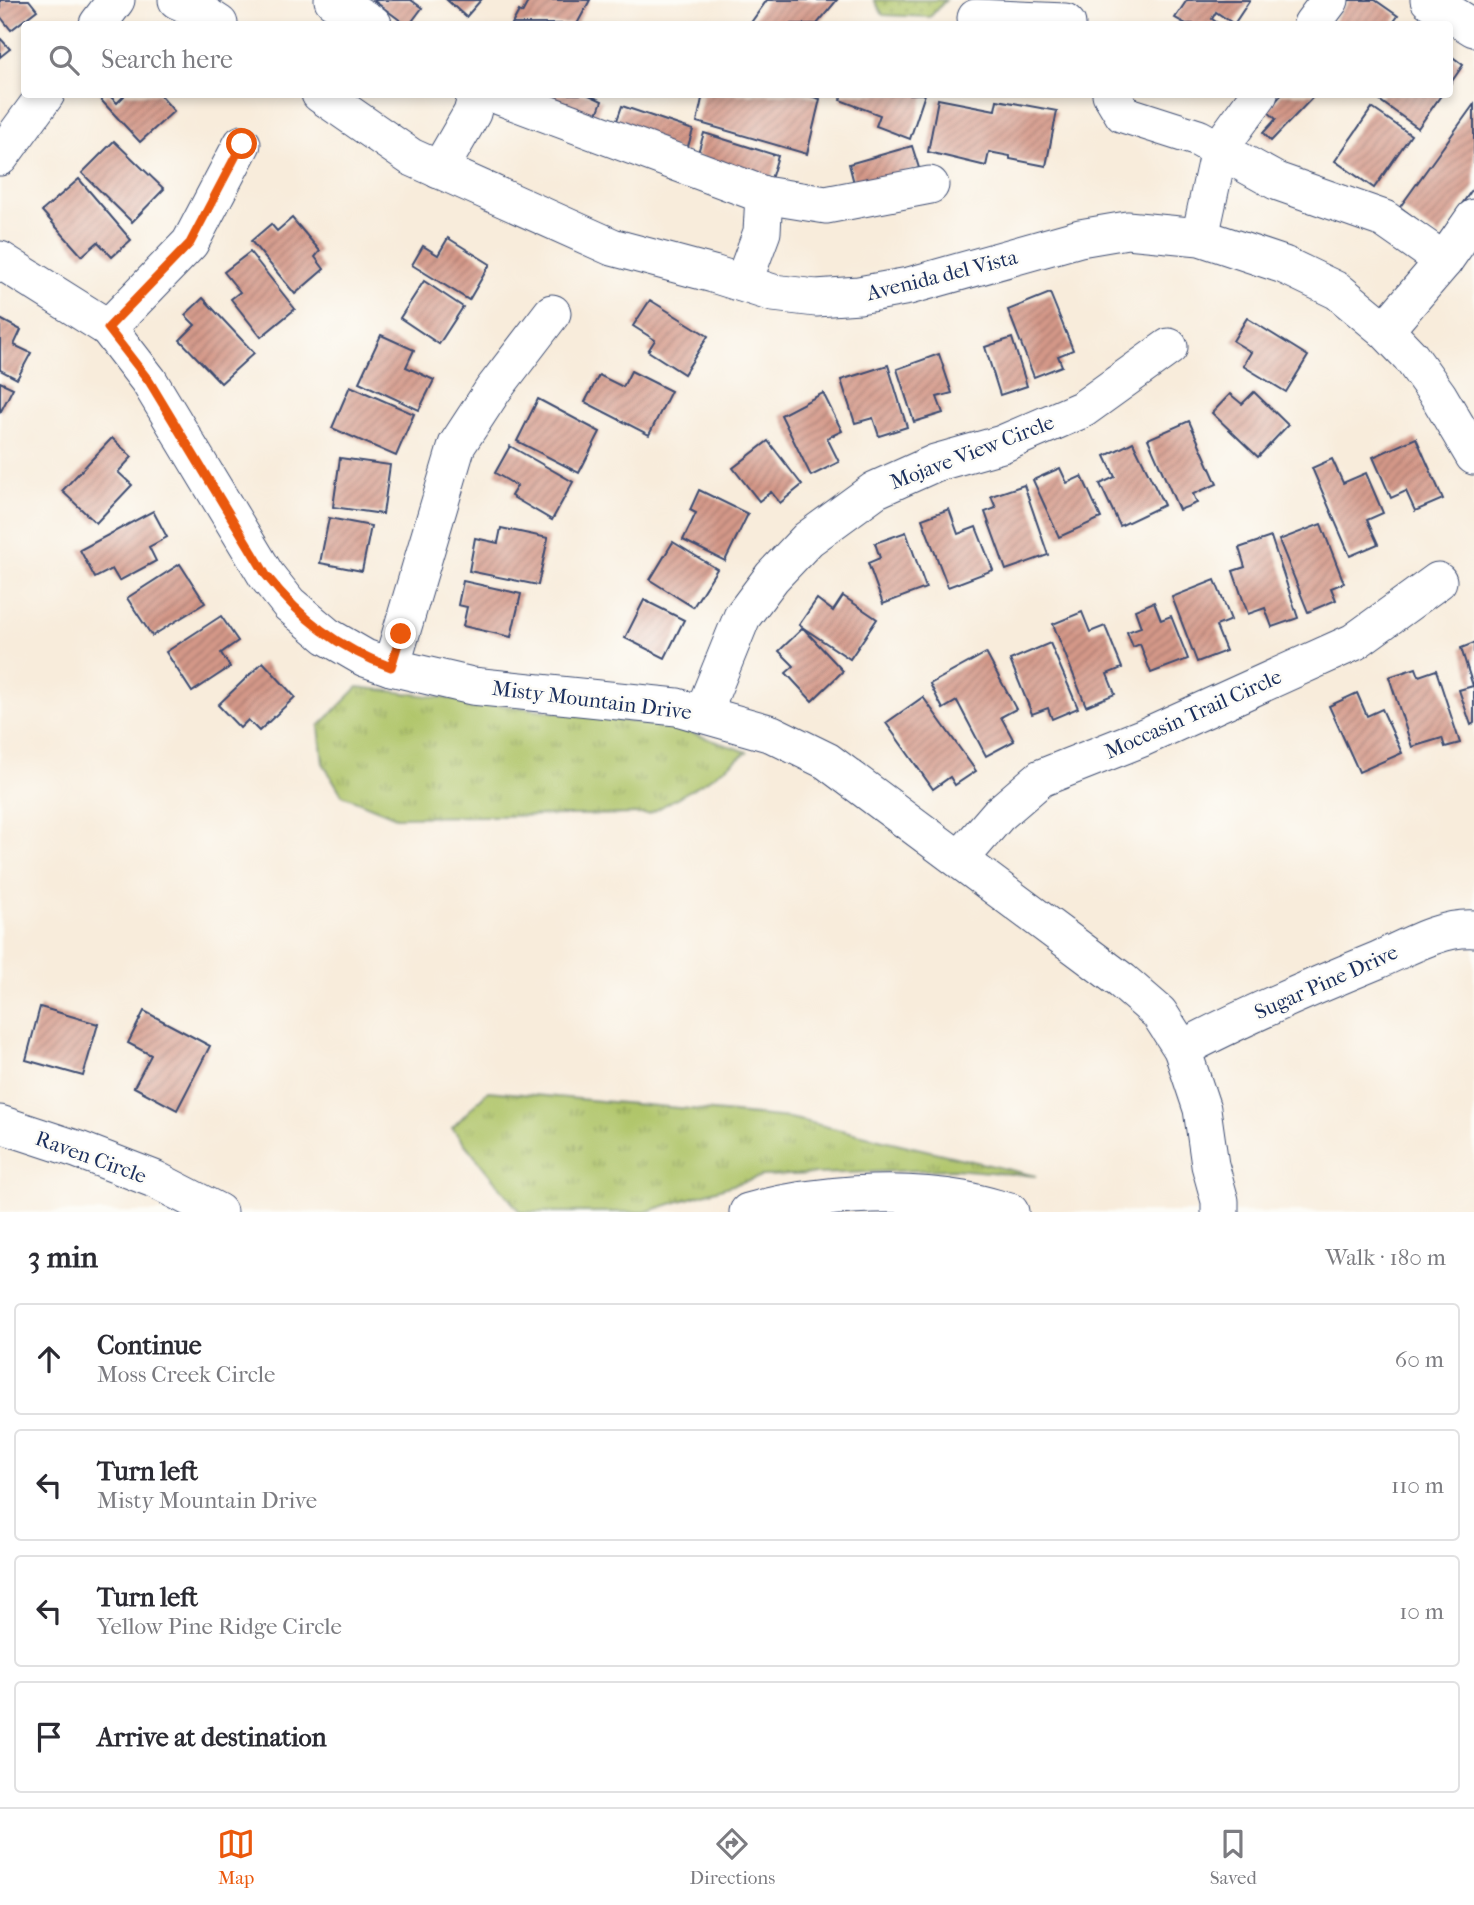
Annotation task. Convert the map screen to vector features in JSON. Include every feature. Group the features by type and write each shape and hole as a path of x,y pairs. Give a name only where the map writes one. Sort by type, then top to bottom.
{"street":[{"path":"100,21 116,0"},
{"path":"177,0 193,6 215,21"},
{"path":"333,0 368,21"},
{"path":"1314,21 1330,0"},
{"path":"1429,0 1474,28"},
{"path":"976,18 1043,21"},
{"path":"0,157 43,98"},
{"name":"Avenida del Vista","path":"326,98 411,157 612,247 772,293 816,298 859,295 909,286 1080,239 1127,230 1200,237 1284,265 1338,291 1385,330 1410,356 1438,395 1474,456"},
{"path":"439,170 472,113 476,98"},
{"path":"505,98 764,195 826,205 930,185"},
{"path":"1113,98 1123,114 1198,138 1276,181 1384,219 1444,261"},
{"path":"1200,237 1219,149 1256,98"},
{"path":"108,328 190,243 242,144"},
{"path":"743,283 762,232 764,195"},
{"path":"1385,330 1444,261 1474,218"},
{"name":"Misty Mountain Drive","path":"0,260 108,328 149,381 266,575 289,604 327,636 365,658 391,667 472,686 677,707 772,734 827,761 1122,981 1159,1013 1182,1049 1202,1109 1220,1212"},
{"path":"391,667 457,445 493,390 552,313"},
{"name":"Mojave View Circle","path":"703,713 742,617 772,577 808,539 875,490 935,463 1002,443 1083,409 1169,347"},
{"name":"Moccasin Trail Circle","path":"960,859 998,815 1041,778 1142,738 1354,642 1438,581"},
{"name":"Sugar Pine Drive","path":"1182,1049 1307,989 1435,935 1463,928 1474,929"},
{"name":"Raven Circle","path":"0,1125 79,1150 154,1179 218,1212"},
{"name":"Misty Mountain Drive","path":"1198,1212 1198,1194 1210,1165"},
{"path":"748,1212 766,1207 872,1193 962,1200 1010,1212"}],"green space":[{"path":"874,0 946,0 930,17 883,15"},
{"path":"358,687 674,727 747,752 706,781 649,814 396,817 342,795 323,763 319,726"},
{"path":"488,1091 790,1118 1036,1176 954,1169 762,1176 645,1212 520,1212 452,1128"}],"building":[{"path":"0,0 29,0 37,10 11,30 0,16"},
{"path":"373,0 411,0 422,8 412,21 401,21"},
{"path":"447,0 481,0 466,17"},
{"path":"529,0 590,0 579,21 514,21 519,11 522,13"},
{"path":"767,0 837,0 820,21 752,21"},
{"path":"1187,0 1250,0 1236,21 1230,21 1216,12 1212,19 1215,21 1180,21 1175,18"},
{"path":"1349,0 1375,0 1398,16 1394,21 1334,21"},
{"path":"0,38 10,49 0,57"},
{"path":"1453,57 1463,65 1453,80"},
{"path":"112,98 117,103 122,98 163,98 174,111 140,142 101,100"},
{"path":"537,98 596,98 602,101 594,122"},
{"path":"702,98 820,99 807,154 697,122"},
{"path":"924,98 910,139 876,126 880,115 840,100"},
{"path":"1278,98 1312,98 1271,141 1263,133 1276,119 1267,111"},
{"path":"1380,98 1439,98 1418,128 1379,100"},
{"path":"938,99 995,110 997,100 1057,111 1046,166 989,152 986,166 928,152"},
{"path":"1474,104 1474,187 1439,236 1400,207"},
{"path":"622,106 693,130 686,153 614,129"},
{"path":"1372,108 1411,135 1374,188 1335,161"},
{"path":"704,133 778,156 771,179 697,156"},
{"path":"114,141 164,189 132,222 82,173"},
{"path":"912,146 919,168 855,187 849,164"},
{"path":"79,179 131,240 112,257 98,242 82,256 42,211"},
{"path":"292,218 320,251 315,257 324,269 295,294 251,241 271,224 277,231"},
{"path":"448,238 490,264 469,300 412,265 423,246 438,255"},
{"path":"250,252 295,309 261,337 231,299 240,292 224,272"},
{"path":"424,281 463,307 439,344 400,318"},
{"path":"1050,293 1073,350 1058,356 1062,366 1034,377 1008,310"},
{"path":"203,298 254,353 221,383 180,340 195,325 185,315"},
{"path":"650,300 708,336 684,374 648,351 655,340 633,326"},
{"path":"1247,318 1308,356 1286,392 1243,366 1251,352 1233,341"},
{"path":"0,319 21,330 14,345 31,353 17,379 0,370"},
{"path":"381,335 414,350 406,367 434,380 419,410 359,382"},
{"path":"1012,338 1027,386 1000,395 985,347"},
{"path":"939,354 952,393 937,397 943,413 914,422 897,369"},
{"path":"888,365 907,427 879,436 873,418 855,423 841,380"},
{"path":"631,371 671,391 649,435 585,402 599,375 623,387"},
{"path":"0,382 13,388 0,413"},
{"path":"350,386 414,414 396,456 332,428"},
{"path":"1254,392 1288,425 1258,457 1212,413 1230,394 1242,404"},
{"path":"823,393 842,431 827,438 839,462 811,476 781,415"},
{"path":"538,399 600,432 579,473 517,441"},
{"path":"1189,421 1217,484 1193,494 1197,503 1179,510 1148,439"},
{"path":"112,438 132,457 118,472 132,485 96,523 62,491"},
{"path":"1416,438 1443,499 1415,511 1406,491 1391,498 1373,457"},
{"path":"768,441 802,485 780,503 771,492 759,501 733,468"},
{"path":"1133,442 1164,505 1120,526 1100,484 1115,477 1105,456"},
{"path":"510,446 573,482 552,520 511,496 517,486 495,473"},
{"path":"340,458 390,465 383,514 333,507"},
{"path":"1332,459 1343,483 1366,473 1383,513 1367,520 1378,544 1350,556 1312,468"},
{"path":"1060,468 1067,483 1082,476 1101,518 1059,537 1033,480"},
{"path":"1024,485 1048,555 1006,570 985,512 996,508 991,496"},
{"path":"699,490 748,514 725,561 683,540 696,513 690,510"},
{"path":"949,509 958,534 976,527 993,570 948,587 922,519"},
{"path":"153,511 167,537 149,547 156,561 119,581 112,569 95,578 80,550"},
{"path":"329,518 371,526 362,571 320,563"},
{"path":"1321,524 1344,583 1331,588 1336,600 1308,612 1279,540"},
{"path":"501,528 548,538 538,585 469,571 475,538 498,543"},
{"path":"906,532 926,588 883,604 868,563 880,558 875,543"},
{"path":"1271,537 1298,618 1272,627 1265,608 1248,614 1233,571 1245,567 1239,548"},
{"path":"673,542 717,569 693,607 650,580"},
{"path":"180,564 205,603 152,636 127,598"},
{"path":"1215,580 1231,620 1216,626 1226,651 1197,662 1172,597"},
{"path":"463,581 521,594 511,637 463,626 467,607 458,605"},
{"path":"843,596 877,619 850,659 799,625 817,599 833,611"},
{"path":"644,600 684,620 665,658 625,638"},
{"path":"1154,602 1161,620 1171,616 1188,659 1151,673 1140,644 1133,647 1127,632 1141,627 1135,610"},
{"path":"1082,612 1090,632 1105,626 1122,668 1107,674 1115,694 1086,706 1053,624"},
{"path":"221,616 238,641 221,653 230,667 192,692 166,652"},
{"path":"803,628 843,671 812,701 786,673 794,666 779,651"},
{"path":"1050,643 1078,708 1052,719 1048,708 1032,714 1010,660"},
{"path":"1474,643 1474,723 1471,725 1459,690 1473,686 1461,648"},
{"path":"986,653 1016,709 1001,717 1014,741 986,756 957,701 943,709 930,684"},
{"path":"263,662 295,697 259,731 248,720 240,728 218,705"},
{"path":"1416,668 1419,676 1436,670 1460,743 1445,747 1442,738 1412,747 1389,677"},
{"path":"1357,693 1367,716 1382,709 1402,753 1359,772 1329,706"},
{"path":"923,697 976,771 955,785 950,777 933,789 886,723"},
{"path":"40,1007 98,1024 83,1076 26,1060"},
{"path":"144,1011 210,1046 177,1110 134,1087 151,1055 128,1043"}],"route":[{"path":"242,144 190,243 108,328 149,381 266,575 289,604 327,636 365,658 391,667 401,634"}]}
